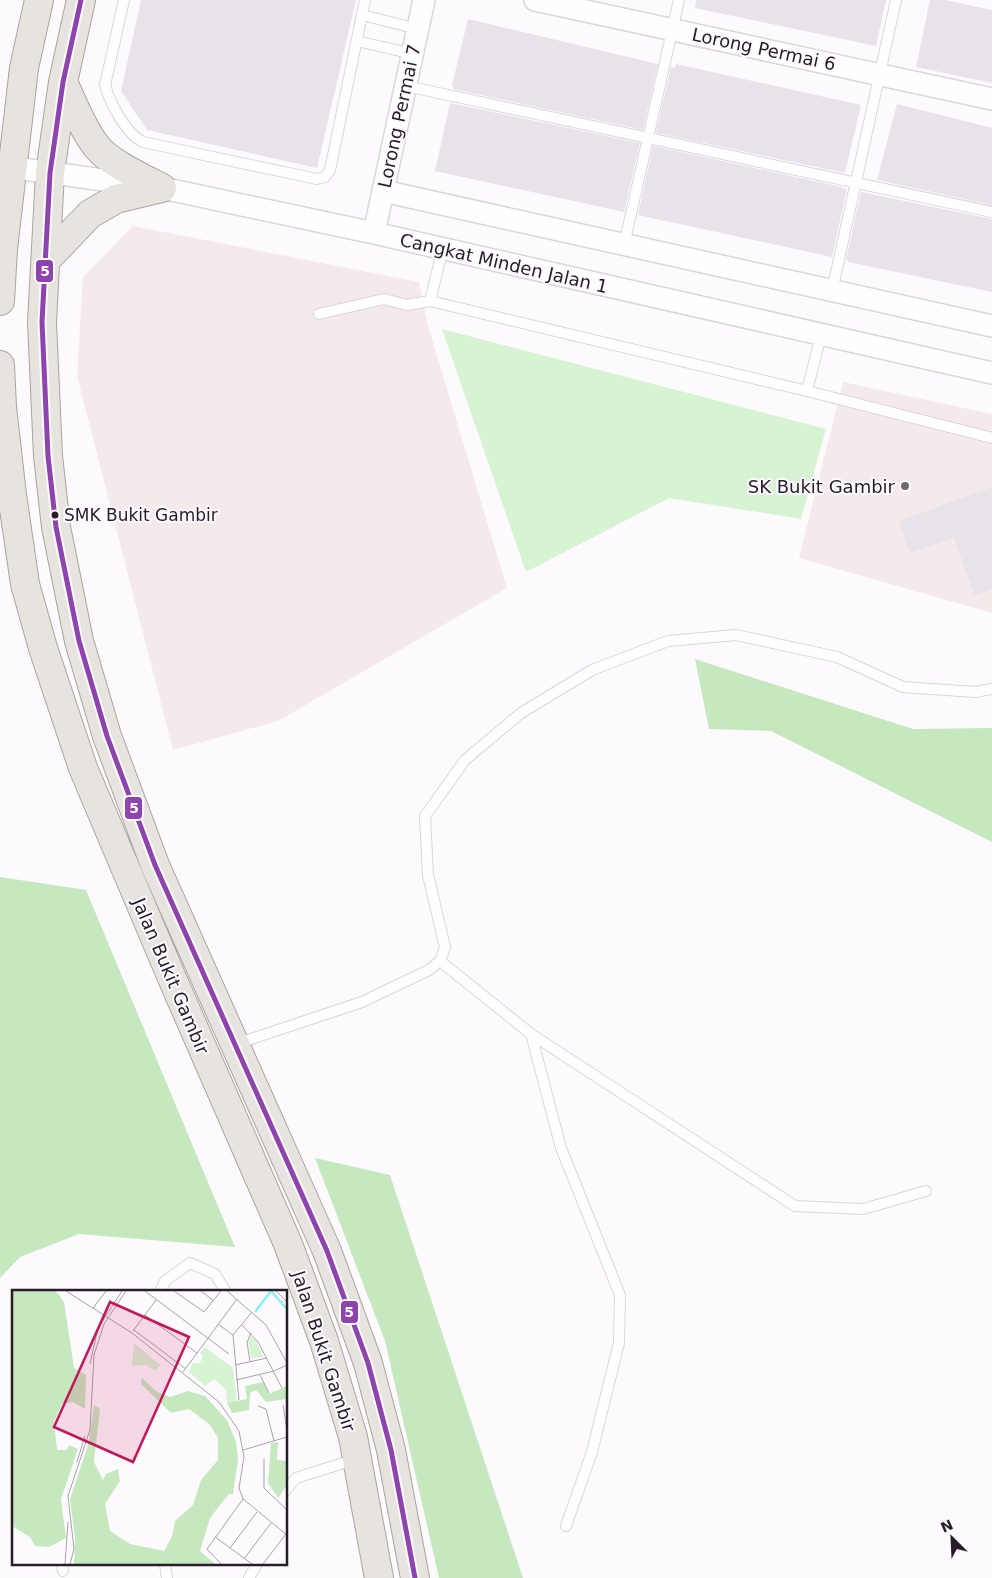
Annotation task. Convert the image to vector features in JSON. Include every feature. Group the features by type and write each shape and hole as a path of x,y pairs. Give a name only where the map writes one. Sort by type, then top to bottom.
{"main road":[{"path":"0,301 1,244 7,167 38,0"},
{"name":"Jalan Bukit Gambir","path":"81,0 64,82 50,173 42,322 48,456 56,527 78,641 107,736 155,865 327,1251 368,1363 391,1450 415,1578"},
{"path":"0,129 3,126 24,68"},
{"path":"64,82 84,127 98,148 126,170 162,188"},
{"path":"45,261 90,214 116,199 162,188"},
{"name":"Jalan Bukit Gambir","path":"0,365 2,407 25,584 43,648 83,768 288,1244 324,1341 353,1437 379,1578"}],"street":[{"name":"Lorong Permai 7","path":"374,233 424,0"},
{"name":"Lorong Permai 6","path":"535,0 992,99"},
{"name":"Cangkat Minden Jalan 1","path":"7,167 162,188 443,248 992,373"},
{"path":"383,191 992,326"}],"lane":[{"path":"124,0 105,85 108,96 128,131 135,138 143,142 317,179 325,177 330,170 365,0"},
{"path":"624,244 679,0"},
{"path":"832,290 896,0"},
{"path":"362,15 418,29"},
{"path":"356,41 413,54"},
{"path":"406,86 992,212"},
{"path":"430,301 443,248"},
{"path":"319,314 384,299 407,305 430,301 807,391 992,438"},
{"path":"807,391 822,335"},
{"path":"235,1044 362,1002 430,970 440,961 445,948 428,875 425,816 466,760 521,714 592,670 668,641 736,634 837,657 903,687 975,692 992,689"},
{"path":"440,961 531,1034 795,1206 862,1209 926,1191"},
{"path":"531,1034 561,1148 620,1295 620,1343 592,1452 566,1526"},
{"path":"161,1290 165,1281 190,1264 215,1274 225,1290"},
{"path":"291,1477 357,1459"},
{"path":"249,1578 256,1566"}],"shaded area":[{"name":"SMK Bukit Gambir","path":"133,226 419,282 428,326 507,588 278,721 173,750 77,376 83,277"},
{"name":"SK Bukit Gambir","path":"843,382 992,414 992,613 799,558"}],"green space":[{"path":"442,329 826,429 801,519 669,498 526,572"},
{"path":"695,659 913,729 992,728 992,842 771,731 709,729"},
{"path":"0,877 86,890 235,1247 79,1234 20,1257 0,1278"},
{"path":"315,1158 390,1175 523,1578 439,1578 385,1341"}],"building":[{"path":"141,0 356,0 317,168 147,130 121,91"},
{"path":"696,0 886,0 876,46 695,8"},
{"path":"930,0 945,0 992,10 992,83 916,67"},
{"path":"468,19 658,64 643,130 453,89 454,86 452,85"},
{"path":"676,64 861,105 845,173 656,133 671,67 675,68"},
{"path":"450,103 640,143 624,212 435,171"},
{"path":"897,104 992,128 992,205 877,180"},
{"path":"653,146 847,189 832,257 638,215"},
{"path":"861,192 992,219 992,292 848,262 846,260"},
{"path":"992,487 992,589 974,595 954,538 910,553 899,521"}],"transit line":[{"name":"5","path":"81,0 63,82 50,173 42,322 48,456 56,527 79,641 107,736 155,865 327,1251 368,1363 391,1450 415,1578"}],"place":[{"name":"SK Bukit Gambir","path":"905,486"},
{"name":"SMK Bukit Gambir","path":"55,515"}]}
